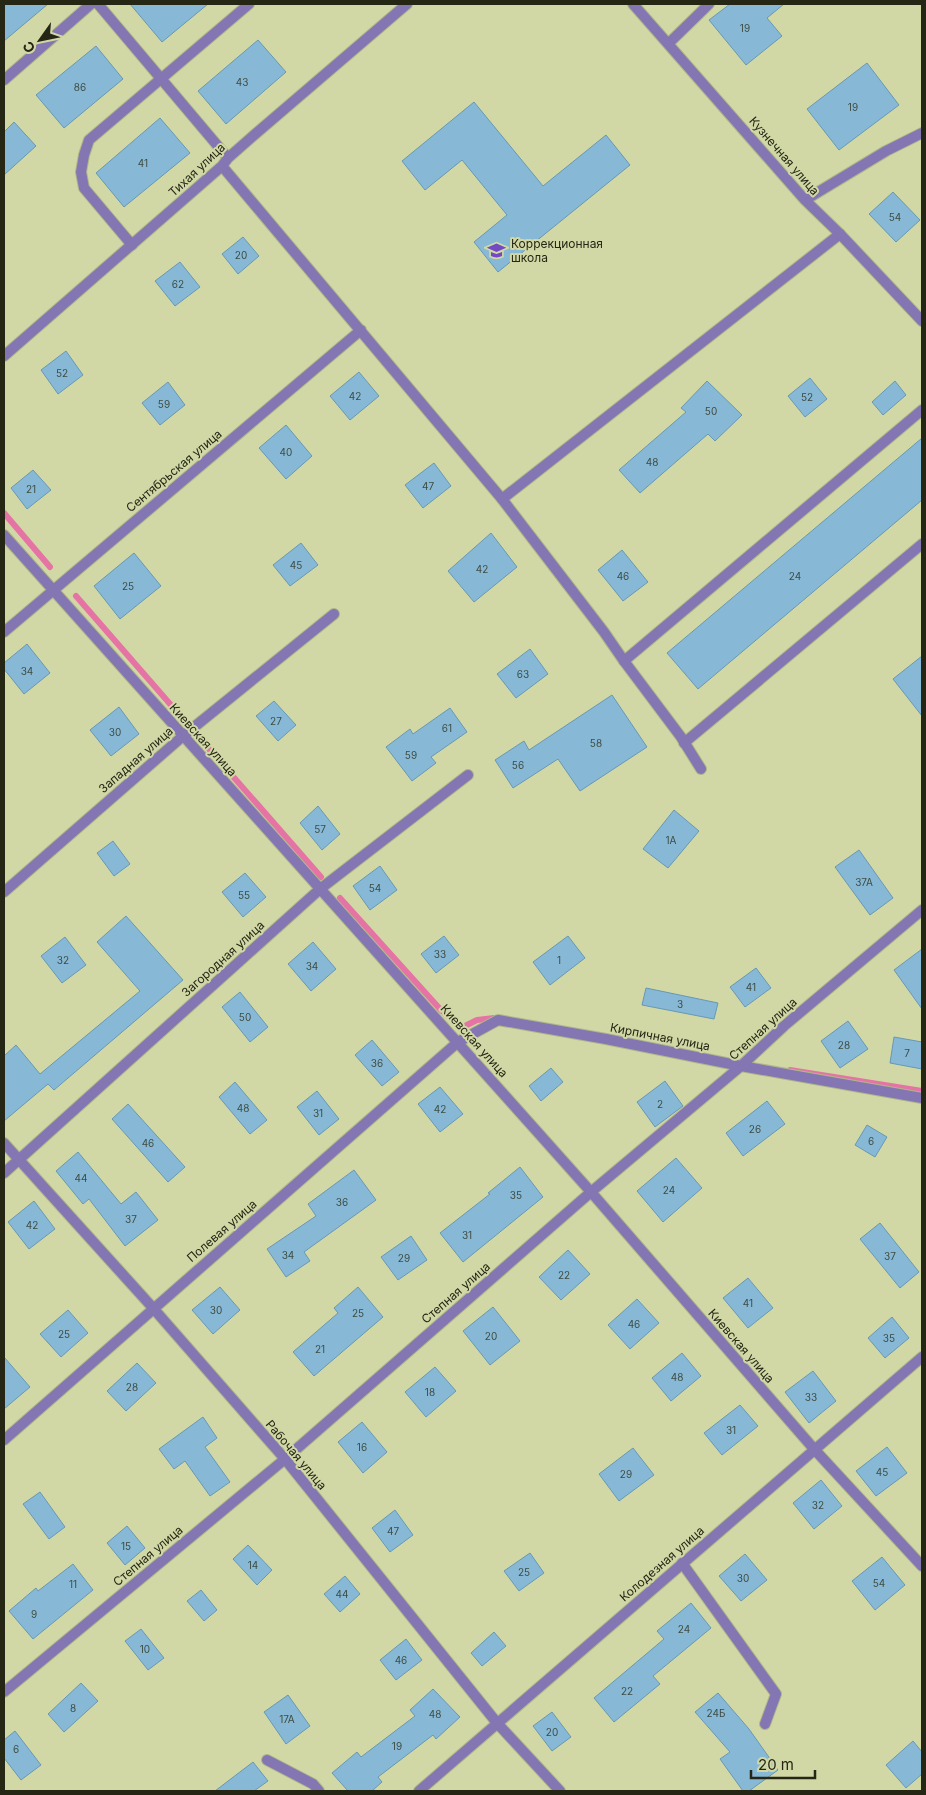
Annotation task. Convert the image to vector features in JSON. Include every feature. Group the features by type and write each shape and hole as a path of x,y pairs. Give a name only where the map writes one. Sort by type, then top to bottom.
{"street":[{"path":"4,80 91,4"},
{"path":"98,4 361,330 502,499 604,632 701,769"},
{"path":"132,245 84,188 81,172 89,140 249,4"},
{"name":"Тихая улица","path":"4,356 407,4"},
{"name":"Кузнечная улица","path":"633,4 804,200 840,234 922,321"},
{"path":"669,43 709,4"},
{"path":"804,200 922,133"},
{"path":"502,499 840,234"},
{"name":"Сентябрьская улица","path":"4,632 361,330"},
{"path":"624,661 922,410"},
{"name":"Киевская улица","path":"4,535 591,1192 814,1449 922,1566"},
{"path":"684,743 922,544"},
{"name":"Западная улица","path":"4,892 183,736 334,614"},
{"name":"Загородная улица","path":"4,1173 320,889 468,775"},
{"name":"Степная улица","path":"4,1692 284,1459 591,1192 922,910"},
{"name":"Кирпичная улица","path":"458,1042 498,1020 922,1098"},
{"name":"Полевая улица","path":"4,1440 458,1042"},
{"name":"Рабочая улица","path":"4,1143 153,1308 284,1459 498,1723 560,1791"},
{"name":"Колодезная улица","path":"419,1791 922,1357"},
{"path":"682,1563 776,1694 765,1724"},
{"path":"266,1760 313,1784 319,1791"}],"building":[{"path":"4,4 48,4 4,41"},
{"path":"130,4 208,4 162,42"},
{"path":"730,4 784,4 767,18 782,36 746,65 709,20"},
{"path":"258,40 286,72 226,124 198,91"},
{"path":"96,46 123,79 64,128 36,95"},
{"path":"867,63 899,105 839,150 807,109"},
{"path":"474,102 543,186 606,135 630,165 498,272 474,242 507,215 462,160 425,190 402,161"},
{"path":"160,118 190,153 124,207 96,173"},
{"path":"14,122 36,146 4,175 4,132"},
{"path":"893,192 920,220 896,242 869,214"},
{"path":"243,237 259,256 238,274 222,254"},
{"path":"180,262 200,287 175,306 155,281"},
{"path":"66,351 83,375 58,394 41,370"},
{"path":"359,372 379,396 350,420 330,396"},
{"path":"810,378 827,399 805,417 788,396"},
{"path":"707,381 742,415 715,441 708,434 640,493 619,470 686,412 681,408"},
{"path":"895,381 906,395 883,415 872,402"},
{"path":"168,382 185,405 160,425 142,403"},
{"path":"286,425 312,456 286,479 259,448"},
{"path":"922,438 922,500 698,689 667,653"},
{"path":"434,463 451,486 423,508 405,485"},
{"path":"33,470 51,490 27,509 11,488"},
{"path":"491,533 517,567 474,602 448,571"},
{"path":"301,543 318,565 290,586 273,565"},
{"path":"622,550 648,582 623,601 598,570"},
{"path":"134,553 161,586 120,619 94,586"},
{"path":"27,644 50,673 24,694 4,669 4,663"},
{"path":"530,649 548,674 516,698 497,674"},
{"path":"922,656 922,716 893,679"},
{"path":"612,695 647,747 580,791 558,759 513,788 495,760 524,741 529,750"},
{"path":"274,701 296,725 278,741 256,716"},
{"path":"119,707 139,734 111,756 90,730"},
{"path":"450,708 467,732 431,757 436,763 412,781 386,747 410,729 413,734"},
{"path":"318,806 340,834 322,850 300,823"},
{"path":"674,810 699,831 668,868 643,849"},
{"path":"113,841 130,864 114,876 97,853"},
{"path":"859,850 893,898 870,915 835,867"},
{"path":"380,866 397,890 370,910 353,886"},
{"path":"245,873 266,897 243,917 222,892"},
{"path":"126,916 183,980 54,1090 48,1084 4,1121 4,1056 16,1045 40,1074 140,991 97,942"},
{"path":"444,936 459,955 436,973 421,954"},
{"path":"568,936 585,958 550,985 533,962"},
{"path":"65,937 86,965 62,983 41,956"},
{"path":"313,942 336,969 311,991 288,964"},
{"path":"922,949 922,1009 894,970"},
{"path":"756,968 771,988 745,1007 730,987"},
{"path":"646,988 718,1003 714,1019 642,1005"},
{"path":"240,992 268,1027 250,1042 222,1007"},
{"path":"848,1021 868,1049 840,1068 821,1041"},
{"path":"894,1037 922,1042 922,1069 890,1063"},
{"path":"372,1040 399,1072 382,1086 355,1055"},
{"path":"551,1068 563,1082 541,1101 529,1086"},
{"path":"665,1081 683,1106 655,1127 637,1102"},
{"path":"235,1082 267,1120 250,1134 219,1097"},
{"path":"440,1087 463,1114 440,1132 418,1104"},
{"path":"317,1091 339,1119 319,1135 297,1107"},
{"path":"767,1101 785,1124 743,1156 726,1133"},
{"path":"128,1104 185,1167 168,1182 112,1119"},
{"path":"867,1125 887,1137 875,1157 855,1145"},
{"path":"78,1152 121,1204 136,1192 158,1220 125,1246 89,1199 83,1204 56,1171"},
{"path":"676,1158 702,1188 663,1222 637,1191"},
{"path":"520,1167 543,1197 463,1262 440,1233 490,1194 488,1193"},
{"path":"354,1170 376,1200 304,1252 310,1261 286,1277 267,1249 316,1216 308,1204"},
{"path":"34,1201 55,1229 29,1249 8,1222"},
{"path":"880,1223 919,1272 900,1288 860,1239"},
{"path":"411,1236 427,1260 398,1280 381,1257"},
{"path":"568,1250 590,1274 561,1300 539,1277"},
{"path":"748,1278 773,1308 748,1328 723,1298"},
{"path":"220,1287 240,1310 213,1334 192,1310"},
{"path":"358,1287 383,1317 314,1376 293,1352 338,1313 334,1308"},
{"path":"637,1299 659,1323 630,1349 608,1325"},
{"path":"493,1307 520,1341 490,1365 463,1331"},
{"path":"68,1310 88,1333 61,1357 40,1334"},
{"path":"892,1317 909,1338 885,1358 868,1338"},
{"path":"682,1353 701,1376 671,1401 652,1378"},
{"path":"4,1357 30,1387 4,1409"},
{"path":"137,1363 156,1383 126,1411 107,1391"},
{"path":"435,1367 456,1391 426,1417 405,1392"},
{"path":"813,1371 836,1401 809,1423 785,1392"},
{"path":"740,1405 758,1426 722,1455 704,1433"},
{"path":"203,1417 217,1438 205,1447 230,1482 210,1496 185,1461 174,1469 159,1449"},
{"path":"362,1422 387,1452 363,1473 338,1442"},
{"path":"887,1447 907,1473 876,1496 856,1471"},
{"path":"633,1448 654,1475 619,1501 599,1474"},
{"path":"821,1480 842,1506 814,1529 793,1503"},
{"path":"40,1492 65,1527 49,1539 23,1504"},
{"path":"395,1510 413,1535 390,1552 372,1528"},
{"path":"127,1526 145,1548 125,1565 107,1543"},
{"path":"248,1545 272,1570 257,1585 233,1559"},
{"path":"530,1553 544,1573 519,1591 504,1571"},
{"path":"745,1554 767,1580 741,1601 719,1576"},
{"path":"882,1557 905,1585 875,1610 852,1581"},
{"path":"73,1564 93,1590 33,1639 9,1611 36,1588 38,1591"},
{"path":"345,1576 360,1594 340,1612 324,1594"},
{"path":"201,1590 217,1610 204,1621 187,1601"},
{"path":"691,1603 711,1628 653,1676 660,1684 614,1722 594,1698 664,1639 657,1631"},
{"path":"141,1629 164,1658 148,1670 125,1641"},
{"path":"494,1632 506,1646 482,1666 471,1653"},
{"path":"406,1639 422,1660 396,1680 380,1660"},
{"path":"81,1683 98,1701 64,1732 48,1714"},
{"path":"433,1689 460,1717 436,1739 433,1735 378,1777 382,1782 372,1791 348,1791 332,1773 357,1752 361,1757 415,1716 410,1710"},
{"path":"718,1693 749,1729 778,1770 749,1791 743,1791 720,1759 730,1752 695,1712"},
{"path":"288,1695 310,1726 286,1744 264,1712"},
{"path":"552,1712 571,1737 552,1751 533,1726"},
{"path":"15,1731 41,1765 21,1780 4,1758 4,1740"},
{"path":"913,1741 922,1752 922,1774 906,1788 886,1765"},
{"path":"253,1762 268,1781 254,1791 215,1791"}],"waterway":[{"path":"4,513 50,567"},
{"path":"76,596 184,720"},
{"path":"202,741 321,877"},
{"path":"340,898 440,1009 461,1028 477,1020 494,1018"},
{"path":"790,1070 922,1091"}],"place":[{"name":"Коррекционная школа","path":"497,251"}]}
